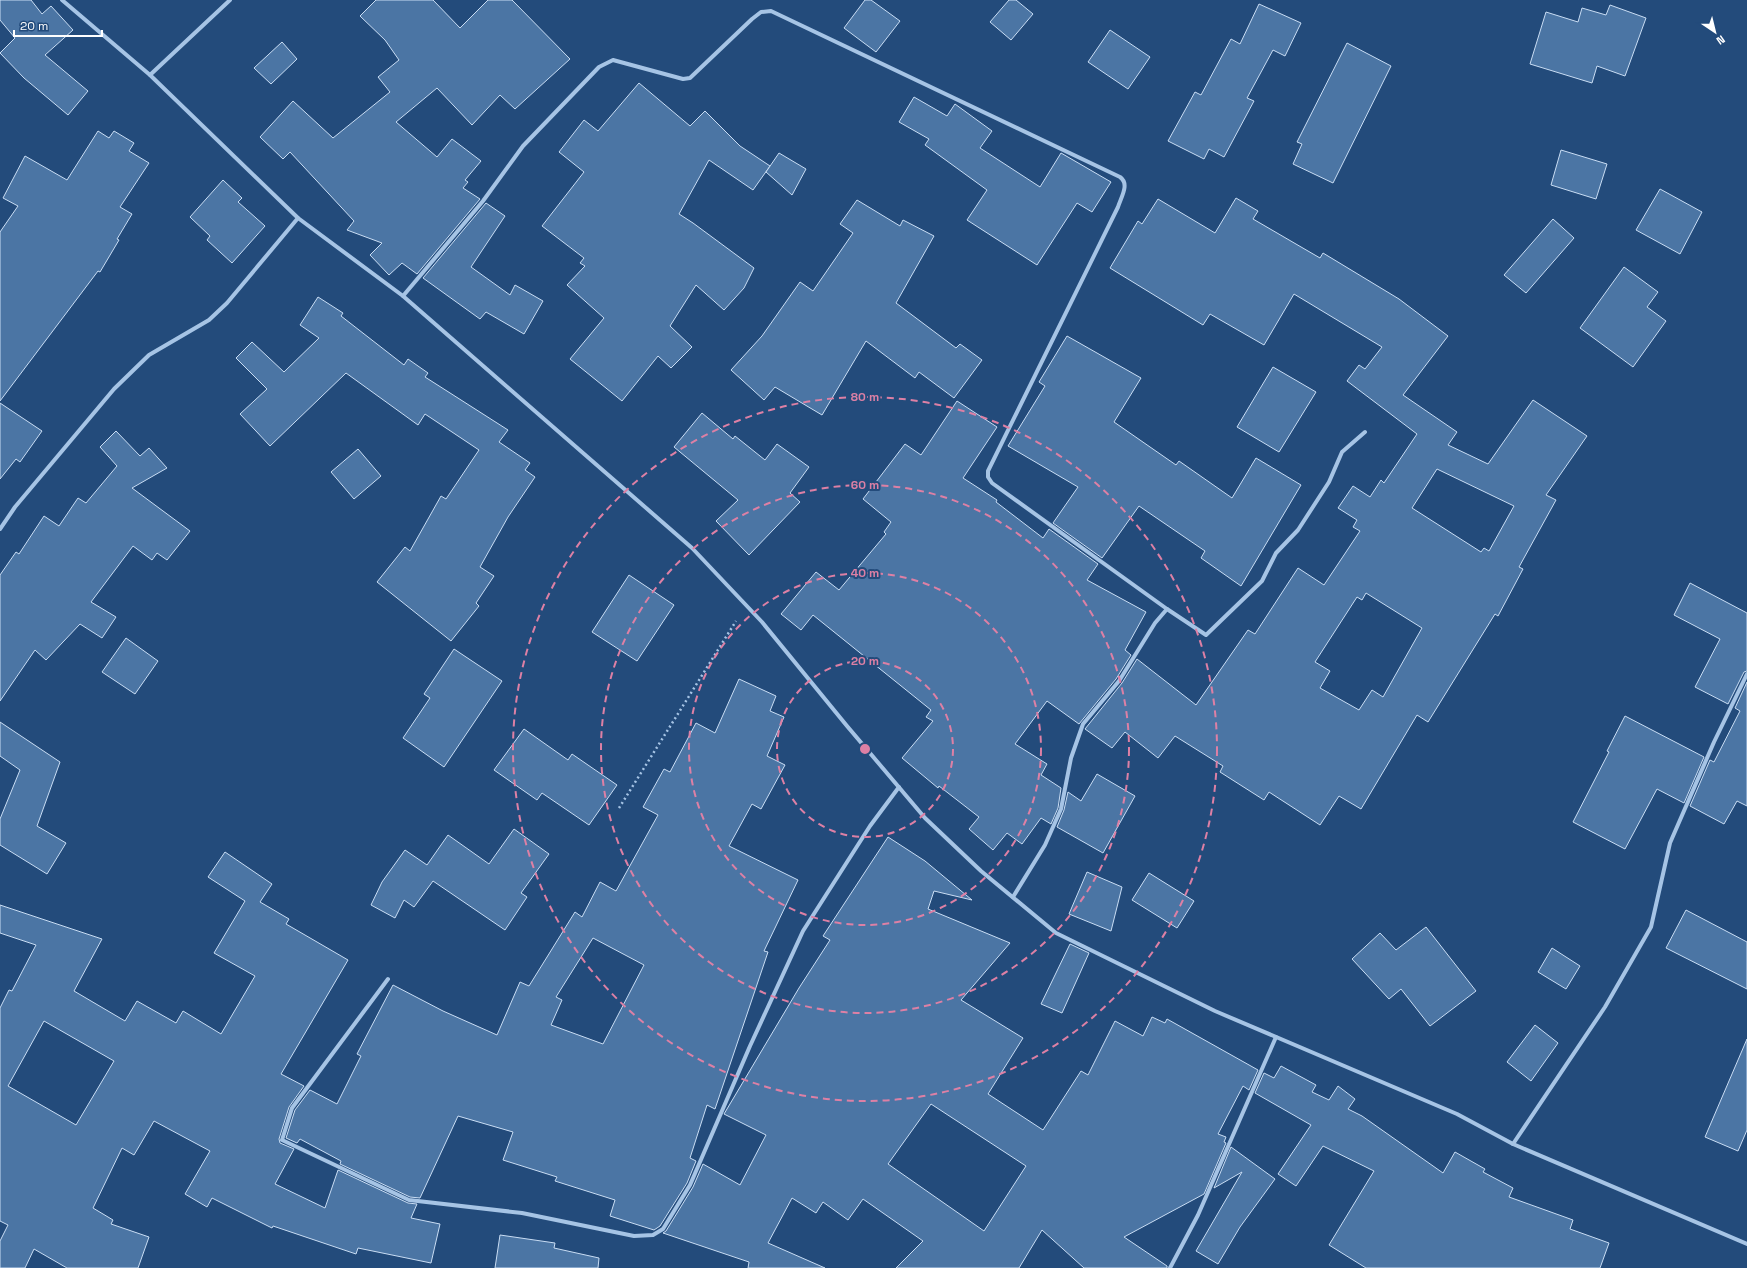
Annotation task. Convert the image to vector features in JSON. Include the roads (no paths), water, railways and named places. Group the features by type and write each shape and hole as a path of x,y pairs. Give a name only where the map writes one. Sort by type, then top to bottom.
{"street":[{"path":"62,0 150,75 298,218 404,296 692,548 762,622 925,818 981,871 1056,932 1215,1011 1457,1114 1513,1144 1747,1244"},
{"path":"150,75 230,0"},
{"path":"404,296 483,201 523,146 599,67 613,60 683,79 690,78 757,15 765,10 771,11 1124,180 1125,188 1118,207 988,471 988,478 992,483 1167,609 1206,635 1262,581 1276,553 1298,530 1329,482 1342,452 1365,432"},
{"path":"0,529 15,507 114,389 149,355 209,320 227,303 298,218"},
{"path":"1013,897 1045,845 1060,809 1071,758 1083,724 1119,681 1155,623 1167,609"},
{"path":"1513,1144 1605,1007 1651,927 1670,843 1714,742 1747,674"},
{"path":"388,979 292,1108 282,1140 409,1200 522,1213 634,1236 653,1235 663,1229 690,1185 750,1046 803,931 870,826 899,787"},
{"path":"1170,1268 1198,1215 1276,1036"}]}
